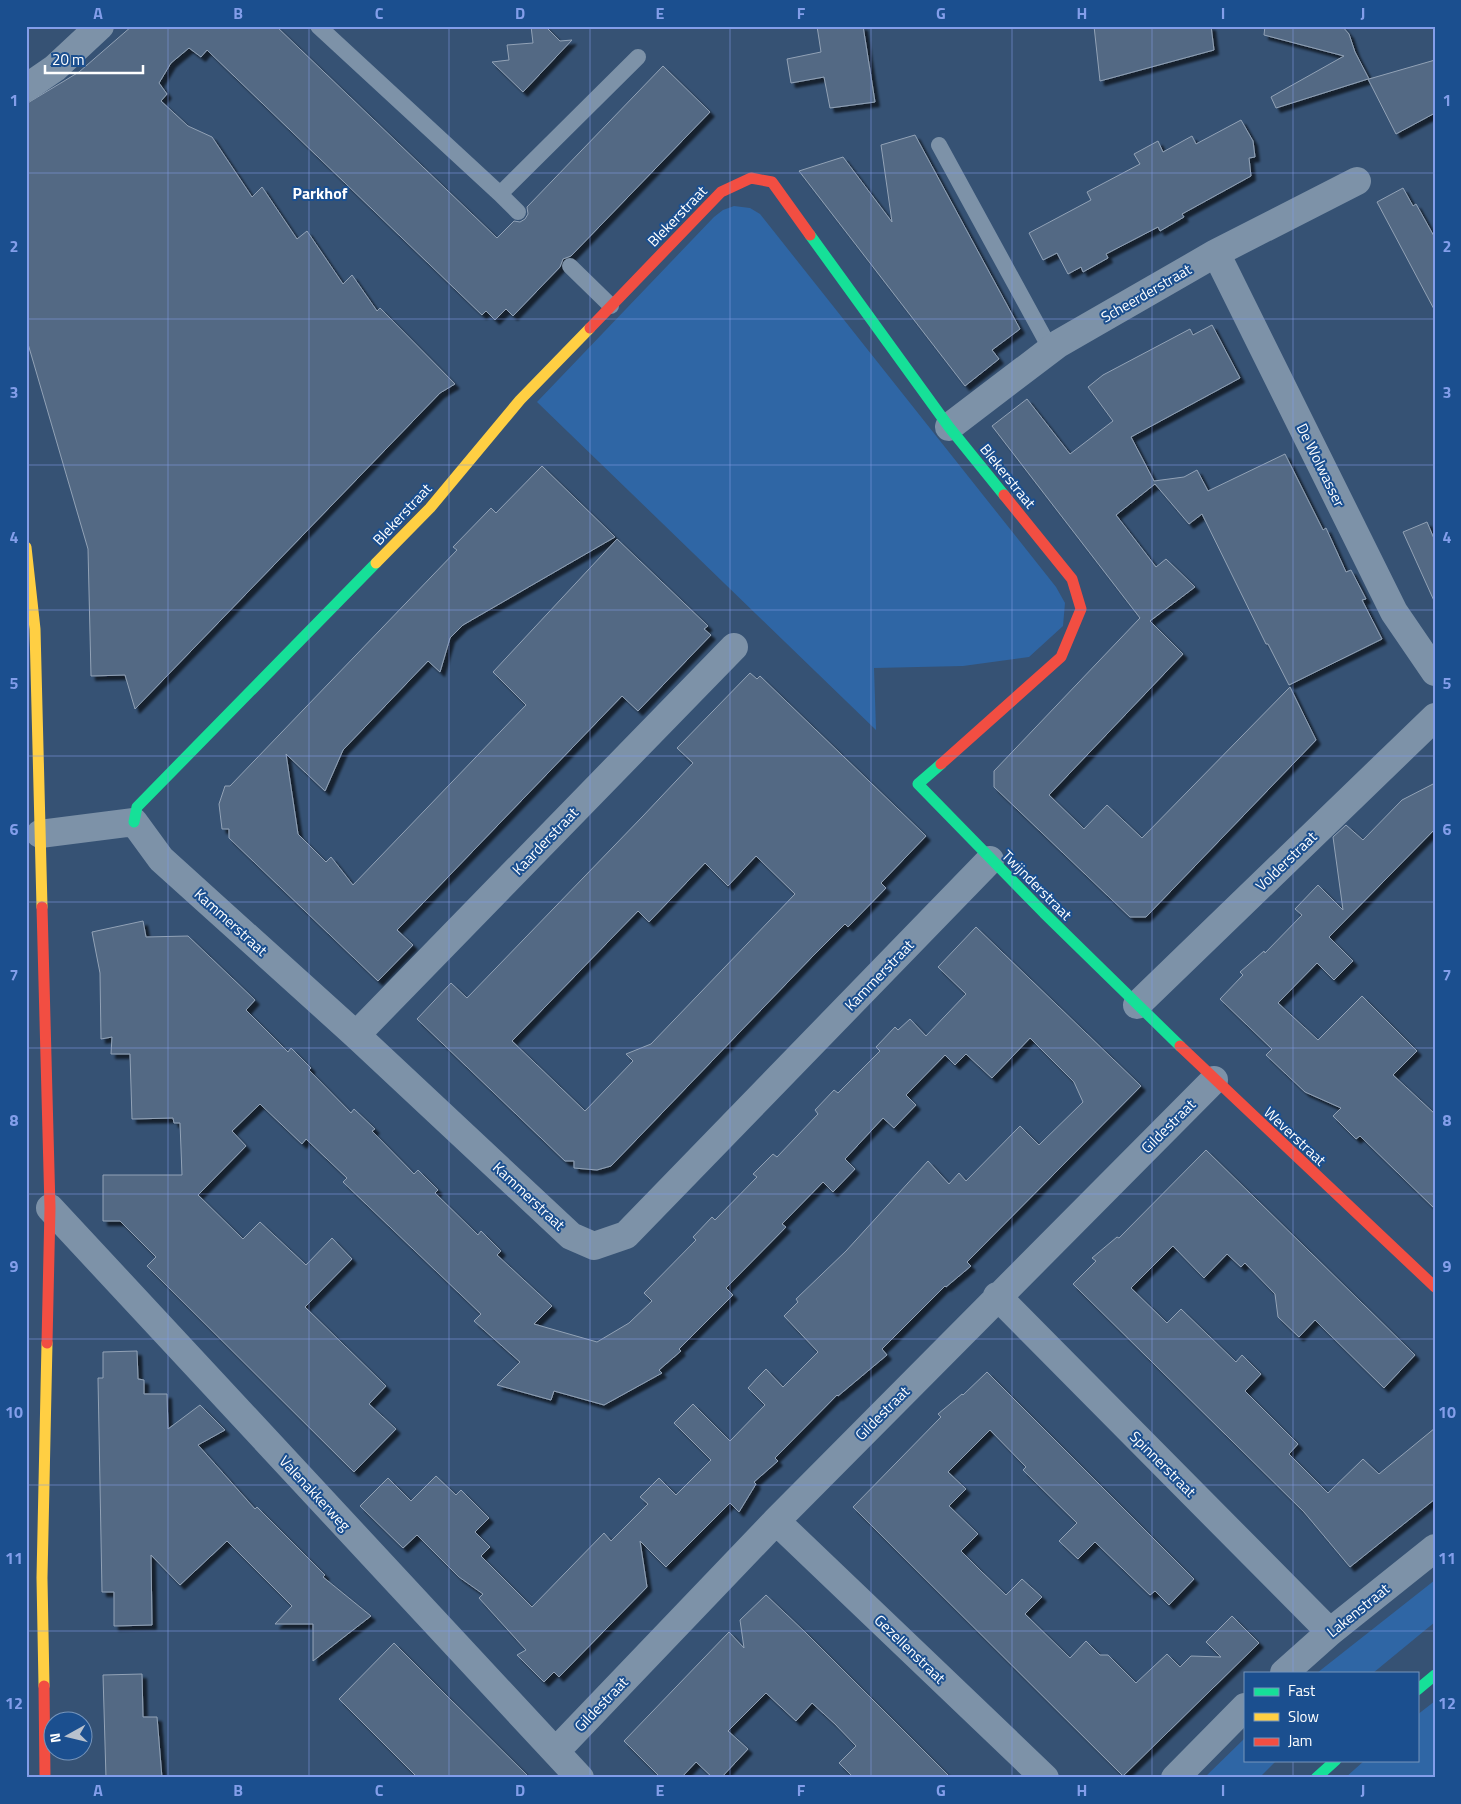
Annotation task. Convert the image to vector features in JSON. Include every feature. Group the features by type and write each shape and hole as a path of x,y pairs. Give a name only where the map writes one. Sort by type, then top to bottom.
{"street":[{"path":"26,88 56,68 100,26"},
{"name":"Blekerstraat","path":"134,822 138,807 430,508 520,400 721,192 751,178 772,182 949,427 1072,580 1082,609 1061,657 918,784"},
{"name":"Scheerderstraat","path":"949,427 1050,350 1216,253 1357,181"},
{"name":"De Wolwasser","path":"1216,253 1394,612 1435,672"},
{"path":"26,547 36,629 50,1208 42,1578 45,1778"},
{"name":"Kaarderstraat","path":"356,1035 734,647"},
{"name":"Volderstraat","path":"1137,1004 1435,717"},
{"name":"Twijnderstraat","path":"918,784 990,860 1137,1004"},
{"path":"40,834 134,822"},
{"name":"Kammerstraat","path":"134,822 161,859 356,1035 571,1236 594,1246 626,1235 990,860"},
{"name":"Weverstraat","path":"1137,1004 1214,1080 1435,1287"},
{"name":"Gildestraat","path":"556,1751 776,1520 1214,1080"},
{"name":"Valenakkerweg","path":"50,1208 580,1778"},
{"name":"Spinnerstraat","path":"997,1296 1330,1632"},
{"name":"Gezellenstraat","path":"776,1520 1045,1778"},
{"name":"Lakenstraat","path":"1285,1672 1330,1632 1435,1548"},
{"path":"1418,1689 1435,1675"},
{"path":"1175,1778 1244,1708"},
{"path":"1316,1778 1334,1762"}],"lane":[{"path":"318,26 518,212"},
{"path":"500,194 638,57"},
{"path":"939,145 1050,350"},
{"path":"570,266 611,306"}],"shaded area":[{"path":"734,206 750,208 760,214 1056,587 1065,603 1063,626 1029,657 963,666 874,668 876,730 537,402 714,217 723,210"},
{"path":"1435,1580 1435,1622 1374,1672 1318,1672"},
{"path":"1435,1701 1435,1778 1345,1778 1363,1762 1418,1762 1418,1714"},
{"path":"1244,1739 1244,1762 1275,1762 1259,1778 1204,1778"}],"building":[{"path":"132,26 276,26 497,238 514,221 520,222 525,219 528,214 527,207 663,66 710,112 571,256 563,259 560,267 513,316 506,309 495,320 486,311 482,315 207,50 201,57 189,48 171,63 159,83 167,94 161,101 188,126 212,137 252,197 262,187 297,239 307,231 343,284 352,275 377,311 380,308 455,384 440,393 135,709 125,675 91,676 88,549 26,337 26,104 79,72"},
{"path":"531,26 545,26 560,41 572,40 523,92 492,62 509,60 507,45 533,43"},
{"path":"817,26 863,26 875,102 830,108 824,77 791,83 787,59 821,52"},
{"path":"1094,26 1211,26 1214,50 1100,81"},
{"path":"1265,26 1342,26 1349,34 1355,52 1369,79 1435,60 1435,113 1396,134 1368,79 1276,108 1271,97 1344,56 1264,35"},
{"path":"1241,120 1253,141 1255,157 1249,158 1251,176 1182,214 1184,217 1160,231 1158,227 1106,254 1108,258 1083,272 1081,267 1068,274 1057,253 1043,260 1029,233 1091,200 1087,192 1140,164 1134,154 1158,141 1163,152 1192,136 1196,144"},
{"path":"915,135 1020,329 992,350 999,359 965,386 799,171 843,157 892,222 881,145"},
{"path":"1403,188 1413,206 1416,204 1435,238 1435,311 1377,202"},
{"path":"1212,325 1240,378 1131,437 1154,481 1184,477 1197,470 1208,491 1285,454 1323,530 1326,528 1346,572 1351,570 1366,599 1362,600 1382,639 1289,685 1268,644 1266,644 1202,514 1189,524 1155,484 1116,515 1156,567 1166,559 1195,587 1150,621 1183,654 1049,795 1084,829 1107,805 1142,838 1290,687 1316,740 1146,917 1130,917 994,787 994,771 1140,618 992,426 1027,399 1070,454 1113,421 1088,387 1103,375 1190,329 1193,335"},
{"path":"542,466 615,537 463,625 450,638 440,672 428,661 343,750 325,791 286,754 298,834 326,862 331,857 353,885 526,705 493,672 617,539 708,626 704,629 711,635 638,711 622,696 397,930 413,945 378,981 229,838 229,829 222,829 219,804 225,786 230,786 457,550 453,547 491,508 496,513"},
{"path":"1427,522 1435,541 1435,603 1403,532"},
{"path":"750,673 757,679 760,676 926,836 881,883 886,888 848,927 845,924 811,958 611,1166 597,1170 574,1168 574,1161 565,1161 417,1019 451,983 467,998 643,816 693,763 677,748","holes":["756,856 795,894 651,1044 626,1054 633,1061 585,1111 512,1041 638,911 649,922 705,863 728,886"]},
{"path":"1435,783 1435,829 1329,937 1353,961 1334,980 1317,963 1278,1003 1318,1040 1362,996 1417,1051 1393,1075 1435,1114 1435,1209 1360,1136 1356,1139 1333,1116 1341,1108 1305,1092 1266,1055 1272,1049 1220,999 1243,975 1240,972 1264,951 1265,953 1302,915 1295,909 1318,885 1343,910 1333,837 1346,825 1363,840 1402,800"},
{"path":"143,921 146,937 188,936 255,1000 246,1010 288,1052 291,1048 311,1068 309,1070 351,1113 354,1109 375,1129 372,1131 414,1174 418,1170 438,1190 435,1193 478,1235 481,1231 501,1251 497,1255 552,1306 534,1324 597,1342 629,1323 652,1301 644,1293 696,1240 693,1237 712,1217 715,1220 757,1177 753,1174 773,1154 777,1157 818,1114 815,1110 834,1090 838,1093 880,1051 876,1047 895,1027 898,1030 910,1019 926,1036 966,994 938,967 976,927 1141,1086 967,1262 971,1266 945,1286 882,1349 887,1355 837,1395 775,1458 778,1461 754,1482 756,1484 739,1512 730,1503 666,1567 640,1541 647,1587 559,1677 554,1672 544,1682 517,1655 526,1650 479,1598 483,1594 459,1577 417,1535 403,1548 360,1506 388,1478 411,1501 436,1476 456,1495 461,1490 489,1518 475,1532 490,1547 481,1556 532,1607 604,1533 611,1541 648,1504 640,1497 659,1478 676,1495 711,1460 674,1423 693,1404 730,1441 765,1405 748,1388 758,1377 766,1369 783,1387 818,1352 784,1316 798,1302 796,1299 846,1251 928,1161 949,1184 959,1173 966,1181 1020,1126 1039,1145 1083,1102 1074,1082 1030,1038 992,1078 966,1054 955,1065 945,1055 906,1095 916,1105 894,1128 883,1118 845,1159 855,1169 833,1192 823,1182 782,1224 786,1227 726,1288 733,1295 679,1349 681,1351 659,1370 662,1373 604,1405 554,1391 551,1400 497,1385 520,1362 474,1321 481,1314 343,1182 347,1178 306,1139 302,1144 260,1104 232,1131 246,1146 198,1195 243,1239 260,1222 306,1265 332,1238 352,1259 305,1307 386,1386 369,1404 396,1429 354,1472 147,1266 156,1257 120,1221 103,1221 103,1175 182,1175 180,1123 174,1123 173,1118 132,1119 130,1054 111,1054 112,1037 101,1039 100,973 92,932"},
{"path":"1206,1150 1415,1355 1384,1388 1315,1320 1299,1337 1278,1317 1275,1294 1245,1263 1241,1267 1227,1254 1204,1278 1173,1246 1131,1288 1167,1323 1181,1309 1236,1362 1242,1355 1261,1374 1245,1391 1298,1444 1289,1454 1328,1493 1363,1459 1379,1474 1435,1428 1435,1499 1350,1567 1304,1512 1073,1284 1096,1261 1092,1258 1117,1237 1119,1238"},
{"path":"137,1351 138,1379 144,1380 144,1394 167,1394 168,1429 200,1405 225,1430 198,1445 255,1509 257,1507 325,1575 323,1577 371,1616 313,1661 313,1624 275,1624 292,1606 227,1541 180,1585 151,1555 152,1625 114,1626 114,1592 102,1592 98,1378 103,1378 103,1352"},
{"path":"987,1372 1194,1579 1169,1605 1155,1591 1150,1595 1095,1542 1078,1559 1059,1541 1077,1523 1023,1470 1026,1467 990,1430 948,1472 966,1489 949,1506 978,1534 961,1551 983,1573 1006,1595 1022,1579 1042,1597 1025,1614 1070,1658 1086,1641 1100,1655 1108,1655 1136,1683 1167,1654 1180,1667 1191,1656 1221,1657 1206,1642 1232,1616 1259,1643 1123,1776 853,1507 941,1417 938,1414 963,1395"},
{"path":"766,1595 951,1778 854,1778 839,1763 856,1746 835,1724 812,1703 796,1721 766,1693 728,1731 748,1749 721,1778 713,1778 696,1762 681,1778 661,1778 624,1741 729,1632 744,1648 740,1620"},
{"path":"394,1643 530,1778 418,1778 339,1699"},
{"path":"142,1674 143,1717 157,1717 162,1778 106,1778 103,1675"}],"traffic: fast":[{"path":"810,235 949,427 1004,495"},
{"path":"134,822 137,807 376,563"},
{"path":"941,764 918,784 1044,913 1180,1046"},
{"path":"1418,1689 1435,1675"},
{"path":"1316,1778 1334,1762"}],"traffic: slow":[{"path":"376,563 430,508 520,400 590,328"},
{"path":"26,547 35,629 42,907"},
{"path":"44,1686 42,1578 47,1343"}],"traffic: jam":[{"path":"590,328 721,192 751,178 772,182 810,235"},
{"path":"941,764 1061,657 1081,609 1072,579 1004,495"},
{"path":"42,907 50,1208 47,1343"},
{"path":"1180,1046 1435,1287"},
{"path":"44,1686 45,1778"}],"district":[{"name":"Parkhof","path":"320,193"}]}
